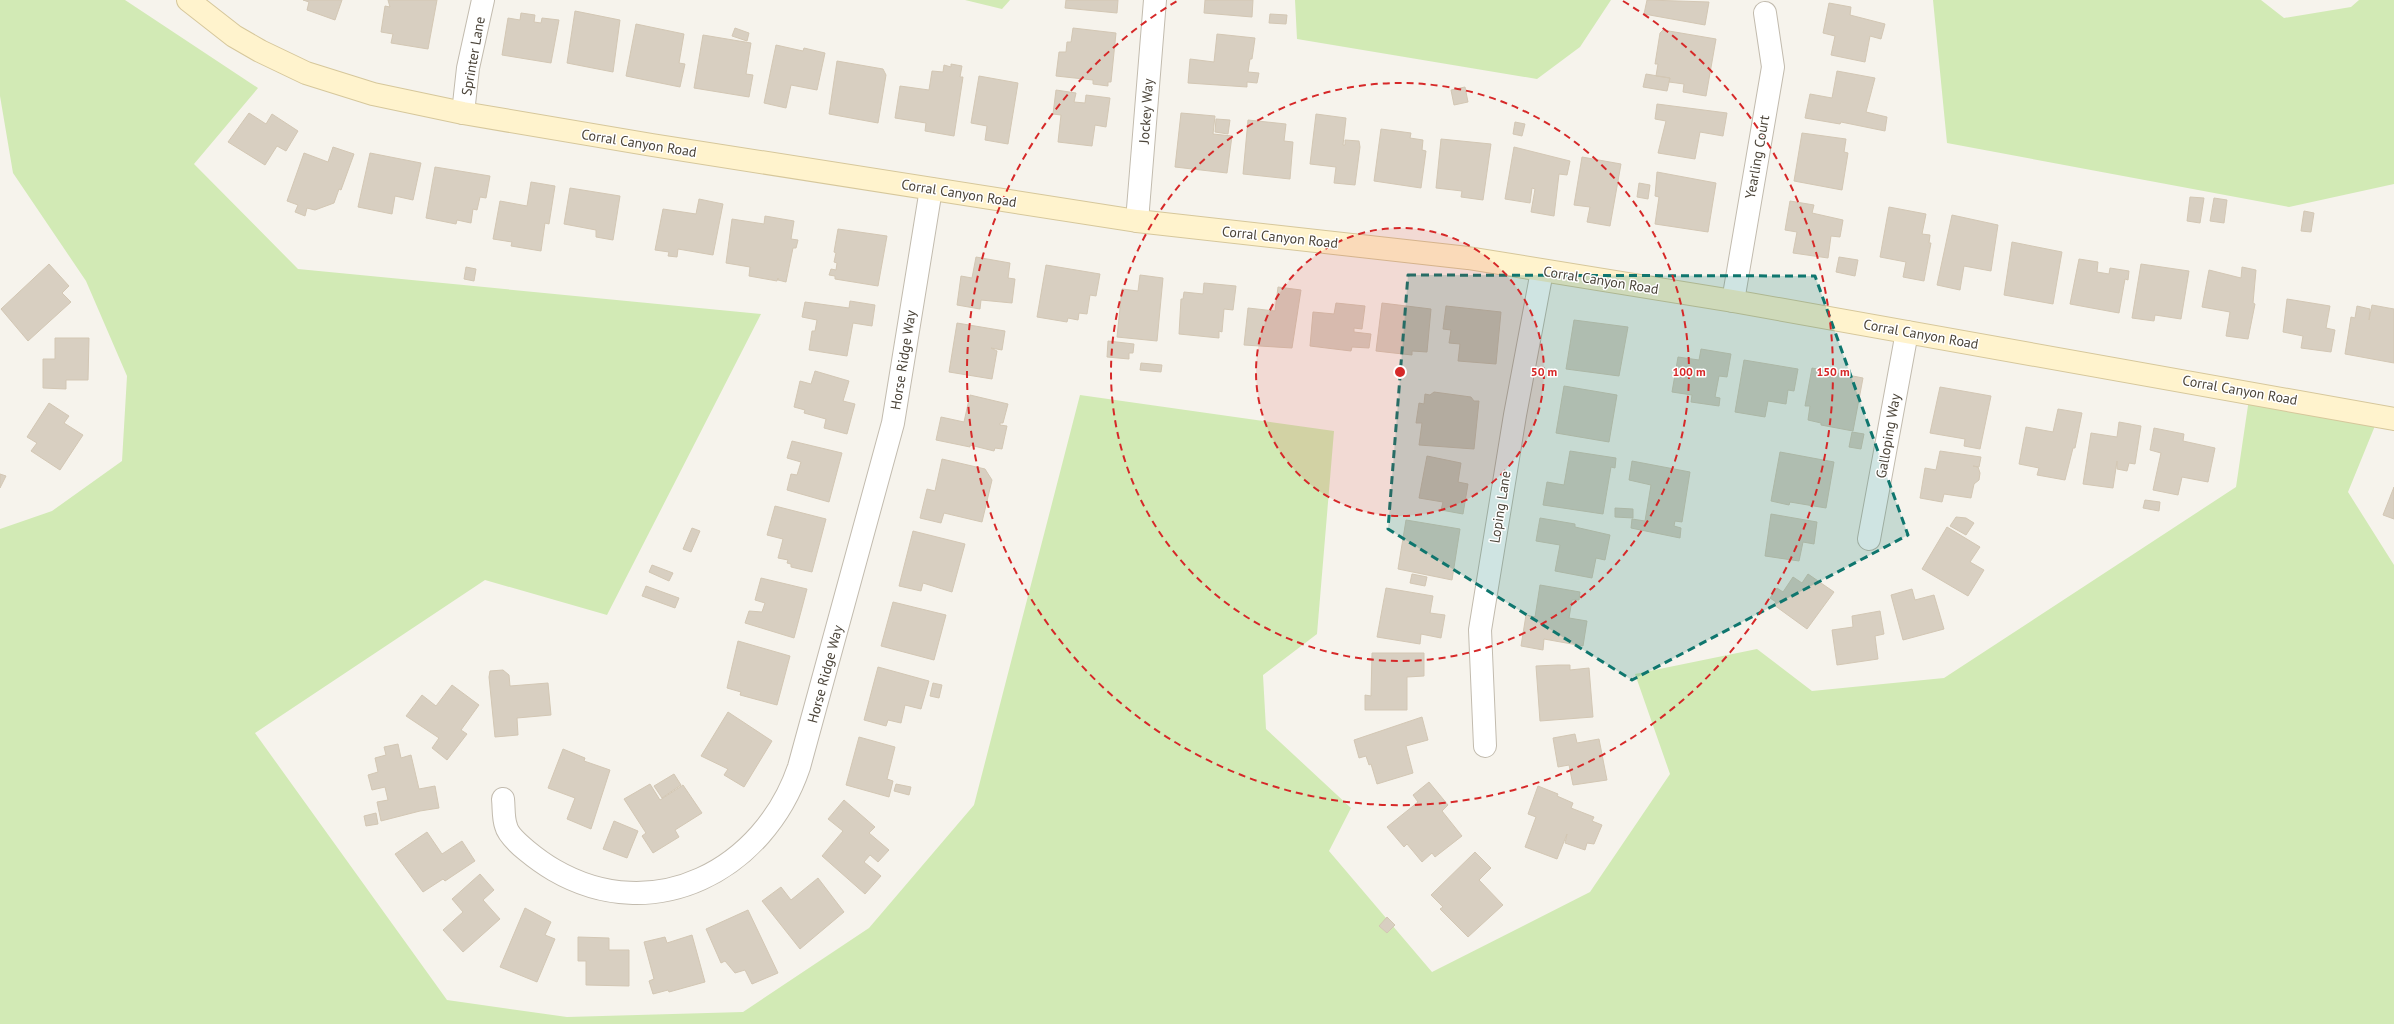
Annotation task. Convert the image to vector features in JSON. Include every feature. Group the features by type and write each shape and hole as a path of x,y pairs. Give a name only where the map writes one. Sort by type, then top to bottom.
{"main road":[{"name":"Corral Canyon Road","path":"188,0 216,23 260,51 315,77 373,94 463,113 1137,221 1468,258 1732,301 2394,419"}],"street":[{"name":"Sprinter Lane","path":"463,113 468,68 483,0"},
{"name":"Jockey Way","path":"1137,221 1155,0"},
{"name":"Yearling Court","path":"1732,301 1773,67 1765,13"},
{"name":"Horse Ridge Way","path":"503,799 506,828 527,851 546,866 579,882 619,891 660,891 699,880 734,861 750,848 775,819 791,789 799,767 893,423 931,189"},
{"name":"Loping Lane","path":"1485,746 1480,630 1515,415 1542,271"},
{"name":"Galloping Way","path":"1869,540 1907,332"}],"highlighted area":[{"path":"1408,275 1815,276 1908,535 1632,680 1388,529"}],"green space":[{"path":"0,0 125,0 258,88 194,164 298,269 761,314 607,615 485,580 255,733 447,1000 567,1017 743,1012 869,928 974,805 1080,395 1334,431 1317,634 1263,675 1266,729 1351,808 1329,851 1432,972 1590,892 1670,774 1635,674 1757,649 1812,691 1944,678 2236,487 2250,392 2379,416 2348,492 2394,565 2394,1024 0,1024 0,529 52,511 122,461 127,376 86,281 13,173 0,96"},
{"path":"965,0 1010,0 1002,9"},
{"path":"1295,0 1611,0 1580,47 1537,79 1297,39"},
{"path":"1933,0 2261,0 2284,18 2351,7 2359,0 2394,0 2394,184 2289,207 1947,143"}],"building":[{"path":"303,0 342,0 335,20 307,10 309,2"},
{"path":"388,0 437,0 428,49 391,43 393,34 381,32 385,6 390,7"},
{"path":"1066,0 1118,0 1117,13 1065,8"},
{"path":"1205,0 1253,0 1252,17 1204,13"},
{"path":"1647,0 1709,2 1705,25 1644,14"},
{"path":"1829,3 1851,7 1850,15 1885,24 1881,39 1870,36 1865,62 1831,55 1835,36 1823,33"},
{"path":"575,11 620,20 613,72 567,63"},
{"path":"521,13 535,15 534,22 541,23 542,18 559,20 551,63 502,55 508,18 520,20"},
{"path":"1270,14 1287,15 1286,24 1269,23"},
{"path":"636,24 684,34 679,63 685,64 680,87 626,76"},
{"path":"735,28 749,33 747,41 732,36"},
{"path":"1073,28 1116,33 1111,82 1108,82 1108,86 1093,84 1093,80 1056,76 1059,52 1066,52 1067,42 1071,42"},
{"path":"1663,30 1716,39 1706,96 1683,92 1684,84 1669,82 1670,78 1656,76 1658,64 1655,64 1660,33"},
{"path":"1217,34 1255,38 1252,59 1250,59 1248,72 1259,73 1257,83 1247,82 1247,87 1188,83 1190,59 1214,62"},
{"path":"703,35 751,43 746,74 753,75 749,97 694,88"},
{"path":"776,45 803,51 804,48 825,53 817,90 791,85 786,108 764,103"},
{"path":"837,61 883,69 886,75 878,123 829,114"},
{"path":"951,64 962,66 960,77 963,77 954,136 925,131 926,123 895,118 900,86 929,90 932,71 943,72 944,65 951,67"},
{"path":"1837,71 1875,78 1866,112 1887,117 1885,131 1841,122 1840,124 1805,118 1810,94 1832,98"},
{"path":"1646,74 1670,78 1667,91 1643,87"},
{"path":"979,76 1018,83 1008,144 985,140 987,126 971,123"},
{"path":"1465,87 1468,102 1454,105 1451,90"},
{"path":"1056,90 1076,93 1074,102 1085,103 1086,95 1110,98 1106,127 1095,125 1092,146 1058,142 1061,115 1053,114"},
{"path":"1657,104 1727,113 1723,136 1700,132 1695,159 1658,153 1666,121 1655,119"},
{"path":"249,113 266,124 272,114 298,131 286,151 277,146 265,165 228,142"},
{"path":"1181,113 1215,116 1213,134 1232,136 1227,173 1175,167"},
{"path":"1316,114 1346,118 1343,145 1345,145 1345,140 1359,141 1360,147 1355,185 1334,183 1336,167 1310,164"},
{"path":"1216,119 1230,120 1228,134 1215,132"},
{"path":"1248,120 1286,124 1284,141 1293,142 1290,179 1243,174"},
{"path":"1515,122 1525,124 1522,136 1513,134"},
{"path":"1381,129 1411,133 1410,138 1423,140 1422,150 1426,151 1421,188 1374,181"},
{"path":"1802,133 1846,139 1844,152 1848,153 1842,190 1794,181"},
{"path":"1441,139 1491,144 1483,200 1461,197 1462,191 1436,188"},
{"path":"333,147 354,154 341,190 339,189 334,203 315,210 307,208 305,216 295,212 298,205 287,201 304,153 328,162"},
{"path":"1514,147 1570,161 1567,175 1559,174 1554,216 1531,212 1535,189 1532,188 1530,203 1505,199"},
{"path":"370,153 421,163 413,200 395,196 392,214 358,207"},
{"path":"1582,157 1621,164 1610,226 1587,222 1590,207 1574,205"},
{"path":"435,167 490,176 486,198 480,197 477,210 473,209 471,223 457,220 456,224 426,218"},
{"path":"1657,172 1716,183 1708,232 1655,224 1659,197 1655,196"},
{"path":"531,182 555,186 549,224 545,223 541,251 511,246 512,242 493,239 500,201 527,206"},
{"path":"1639,183 1650,185 1648,199 1637,197"},
{"path":"570,188 620,196 613,240 596,237 596,230 564,224"},
{"path":"2190,197 2204,198 2200,223 2187,221"},
{"path":"2214,198 2227,200 2224,223 2210,221"},
{"path":"699,199 723,204 713,255 678,249 677,257 668,256 669,252 655,250 663,209 696,214"},
{"path":"1790,201 1814,205 1812,213 1843,220 1840,237 1831,236 1828,258 1793,253 1797,232 1785,230"},
{"path":"1889,207 1926,214 1922,234 1930,235 1929,243 1931,243 1924,281 1903,277 1906,262 1880,257"},
{"path":"2304,211 2314,213 2311,232 2301,231"},
{"path":"1952,215 1998,225 1991,271 1964,266 1960,290 1937,285"},
{"path":"765,216 794,221 791,239 798,240 796,248 793,248 786,282 778,280 778,278 777,281 749,276 750,267 726,263 732,219 764,224"},
{"path":"838,229 887,236 878,286 835,279 835,276 829,275 831,269 836,270 837,263 834,262 836,253 834,252"},
{"path":"2012,242 2062,252 2053,304 2004,295"},
{"path":"976,257 1010,263 1008,278 1015,279 1012,303 981,300 980,309 957,305 961,276 972,278"},
{"path":"1839,257 1858,260 1855,276 1836,272"},
{"path":"2079,259 2098,262 2097,272 2109,274 2110,268 2129,271 2128,280 2125,279 2119,313 2070,304"},
{"path":"49,264 69,286 62,293 71,302 28,341 1,309"},
{"path":"2141,264 2189,271 2181,319 2155,315 2154,321 2132,318"},
{"path":"1046,265 1100,274 1096,296 1090,295 1087,314 1079,313 1078,320 1068,318 1067,322 1037,317"},
{"path":"466,267 476,269 474,281 464,279"},
{"path":"2242,267 2256,270 2253,303 2255,304 2248,339 2226,336 2230,312 2202,307 2209,270 2241,278"},
{"path":"1140,275 1163,278 1157,341 1117,337 1122,289 1138,291"},
{"path":"1204,283 1236,286 1233,310 1224,309 1222,332 1219,331 1219,338 1179,334 1181,299 1183,299 1184,292 1203,294"},
{"path":"1278,287 1301,290 1292,348 1244,345 1248,308 1275,311"},
{"path":"2287,299 2330,306 2326,328 2335,330 2331,352 2301,348 2303,336 2283,332"},
{"path":"850,301 875,305 872,326 853,323 847,356 809,350 812,331 815,331 817,320 802,317 805,302 849,308"},
{"path":"1336,303 1365,306 1362,329 1354,328 1354,332 1371,334 1369,348 1352,347 1351,351 1310,346 1313,312 1334,314"},
{"path":"1382,303 1431,309 1427,352 1412,351 1412,355 1376,351"},
{"path":"2372,305 2394,309 2394,363 2345,354 2351,317 2355,318 2357,306 2370,309 2369,320"},
{"path":"1446,306 1501,312 1496,364 1458,361 1460,344 1449,343 1451,330 1443,329"},
{"path":"1574,320 1628,327 1619,376 1566,369"},
{"path":"957,323 1005,331 1002,350 991,348 997,351 992,379 949,372"},
{"path":"55,338 89,338 88,380 66,380 66,389 43,388 43,359 55,359"},
{"path":"1108,341 1134,344 1133,353 1129,353 1129,359 1107,357"},
{"path":"1701,349 1731,354 1727,377 1719,376 1715,397 1720,398 1719,406 1691,402 1692,395 1672,392 1678,357 1699,360"},
{"path":"1744,360 1798,369 1794,391 1788,390 1786,404 1768,401 1765,417 1735,412"},
{"path":"1141,363 1162,365 1161,372 1140,370"},
{"path":"1812,368 1863,378 1853,431 1821,425 1821,423 1808,420 1810,406 1805,406"},
{"path":"815,371 849,381 843,401 855,404 847,434 824,428 826,419 804,413 805,410 794,407 800,381 811,384"},
{"path":"1564,386 1617,395 1609,442 1556,433"},
{"path":"1940,387 1991,396 1980,449 1964,446 1965,439 1930,433"},
{"path":"1434,392 1471,397 1474,401 1479,401 1474,449 1419,445 1422,423 1416,423 1419,403 1424,404 1425,394 1430,395"},
{"path":"970,395 1008,404 1003,423 1000,423 1000,425 1007,426 1002,449 995,448 994,451 970,445 970,447 936,440 941,417 964,422"},
{"path":"49,403 69,416 64,423 83,435 60,470 31,451 37,443 27,437"},
{"path":"2058,409 2082,413 2075,448 2073,448 2065,480 2037,475 2039,468 2019,464 2026,427 2053,432"},
{"path":"2119,422 2141,426 2135,464 2129,463 2127,471 2117,469 2117,461 2113,488 2083,484 2091,433 2117,437"},
{"path":"2154,428 2184,434 2183,441 2215,448 2208,482 2182,477 2178,495 2153,490 2161,453 2150,450"},
{"path":"1852,432 1864,434 1861,449 1849,447"},
{"path":"792,441 842,453 829,502 787,490 791,474 797,475 801,462 787,458"},
{"path":"1570,451 1616,458 1615,468 1611,467 1603,514 1543,505 1547,482 1564,485"},
{"path":"1940,451 1981,457 1979,467 1973,466 1978,467 1980,473 1979,480 1974,484 1971,498 1944,494 1942,502 1920,498 1925,468 1936,470"},
{"path":"1780,452 1834,462 1826,508 1790,502 1789,505 1771,501"},
{"path":"1427,456 1461,463 1458,482 1468,484 1463,514 1441,510 1443,502 1419,498"},
{"path":"942,459 985,469 992,480 982,522 944,513 941,523 920,518 927,489 935,491"},
{"path":"1632,461 1690,472 1682,522 1675,521 1674,526 1681,528 1680,538 1631,528 1632,519 1645,521 1651,485 1629,480"},
{"path":"0,474 6,476 0,488"},
{"path":"2394,487 2394,519 2383,515"},
{"path":"2145,500 2160,502 2159,511 2143,508"},
{"path":"775,506 826,519 812,572 791,567 791,564 787,563 788,560 778,558 783,539 767,535"},
{"path":"1615,508 1633,509 1633,518 1615,517"},
{"path":"1771,514 1817,522 1814,544 1803,542 1799,561 1765,556"},
{"path":"1956,517 1966,518 1974,523 1966,535 1950,526"},
{"path":"1540,518 1575,524 1575,527 1610,535 1605,560 1596,558 1592,578 1555,571 1560,545 1536,541"},
{"path":"1406,520 1460,529 1452,580 1398,569"},
{"path":"1947,527 1980,547 1970,562 1984,570 1968,596 1922,569"},
{"path":"692,528 700,531 691,552 683,549"},
{"path":"913,531 965,544 952,592 923,583 921,591 899,586"},
{"path":"652,565 673,573 669,581 649,572"},
{"path":"1412,574 1427,577 1425,586 1410,583"},
{"path":"1808,574 1834,592 1807,629 1774,605 1776,602 1770,598 1777,588 1783,592 1793,577 1802,583"},
{"path":"761,578 807,589 794,638 745,623 749,611 762,612 765,603 755,600"},
{"path":"1540,585 1580,592 1579,600 1572,600 1569,618 1587,621 1583,646 1544,639 1543,650 1521,646 1526,615 1535,617"},
{"path":"646,586 679,598 675,608 642,596"},
{"path":"1386,588 1433,596 1430,613 1445,615 1441,638 1421,634 1420,644 1377,637"},
{"path":"1912,589 1915,600 1934,595 1944,629 1903,640 1891,595"},
{"path":"893,602 946,615 934,660 881,646"},
{"path":"1880,611 1884,634 1875,636 1878,659 1837,665 1832,630 1853,627 1852,616"},
{"path":"738,641 790,656 777,705 740,695 741,692 727,688"},
{"path":"1372,653 1424,653 1424,676 1407,677 1407,710 1365,710 1365,695 1371,696"},
{"path":"1570,665 1570,670 1589,668 1593,717 1540,721 1536,666"},
{"path":"878,667 929,681 921,709 905,705 901,723 888,720 886,726 864,720"},
{"path":"503,670 509,675 510,686 548,683 551,715 517,718 518,735 495,737 489,677 490,671"},
{"path":"933,683 942,685 939,698 930,696"},
{"path":"452,685 479,705 461,730 467,734 447,760 432,748 439,738 406,716 422,695 436,706"},
{"path":"728,712 772,741 744,787 724,775 728,769 701,756"},
{"path":"1422,717 1428,740 1406,746 1413,773 1377,784 1371,764 1369,765 1366,756 1359,758 1354,740"},
{"path":"1575,734 1577,743 1599,739 1607,780 1573,785 1569,765 1558,767 1553,738"},
{"path":"859,737 895,747 887,779 893,781 889,797 846,785"},
{"path":"398,744 401,758 411,755 419,789 435,786 439,808 420,811 381,821 377,802 388,800 385,787 372,790 368,775 378,772 375,758 386,755 384,747"},
{"path":"563,749 585,758 584,761 610,770 591,829 567,819 575,798 548,788"},
{"path":"674,774 681,785 662,798 654,786"},
{"path":"1429,782 1448,805 1442,811 1462,836 1435,857 1432,853 1422,862 1407,844 1404,847 1387,827 1418,802 1413,795"},
{"path":"650,784 660,800 683,785 702,813 675,830 679,837 653,853 642,836 646,833 624,799"},
{"path":"896,784 911,787 909,795 894,791"},
{"path":"1538,786 1558,794 1557,796 1573,803 1571,808 1594,817 1592,821 1602,825 1594,844 1587,843 1585,850 1565,843 1567,834 1557,859 1525,847 1536,817 1528,814"},
{"path":"844,800 875,827 869,833 889,850 878,862 870,855 864,862 881,876 865,894 822,856 843,831 828,819"},
{"path":"376,813 378,824 366,826 364,816"},
{"path":"614,821 638,831 627,858 603,849"},
{"path":"427,832 442,854 462,841 475,861 445,881 443,879 423,892 395,854"},
{"path":"1475,852 1491,868 1479,880 1503,905 1468,937 1440,909 1443,907 1431,895"},
{"path":"480,874 494,890 483,900 500,919 463,952 443,930 463,912 452,899"},
{"path":"818,878 844,912 800,949 762,901 781,887 791,900"},
{"path":"525,908 551,922 545,935 555,939 537,982 500,967"},
{"path":"748,910 778,973 752,984 745,970 735,973 725,961 721,963 706,929"},
{"path":"1387,917 1395,925 1387,933 1379,926"},
{"path":"692,935 705,982 669,992 668,990 653,994 649,981 654,979 644,942 665,937 667,943"},
{"path":"578,937 609,938 609,950 629,950 629,986 586,985 586,961 578,961"}]}
